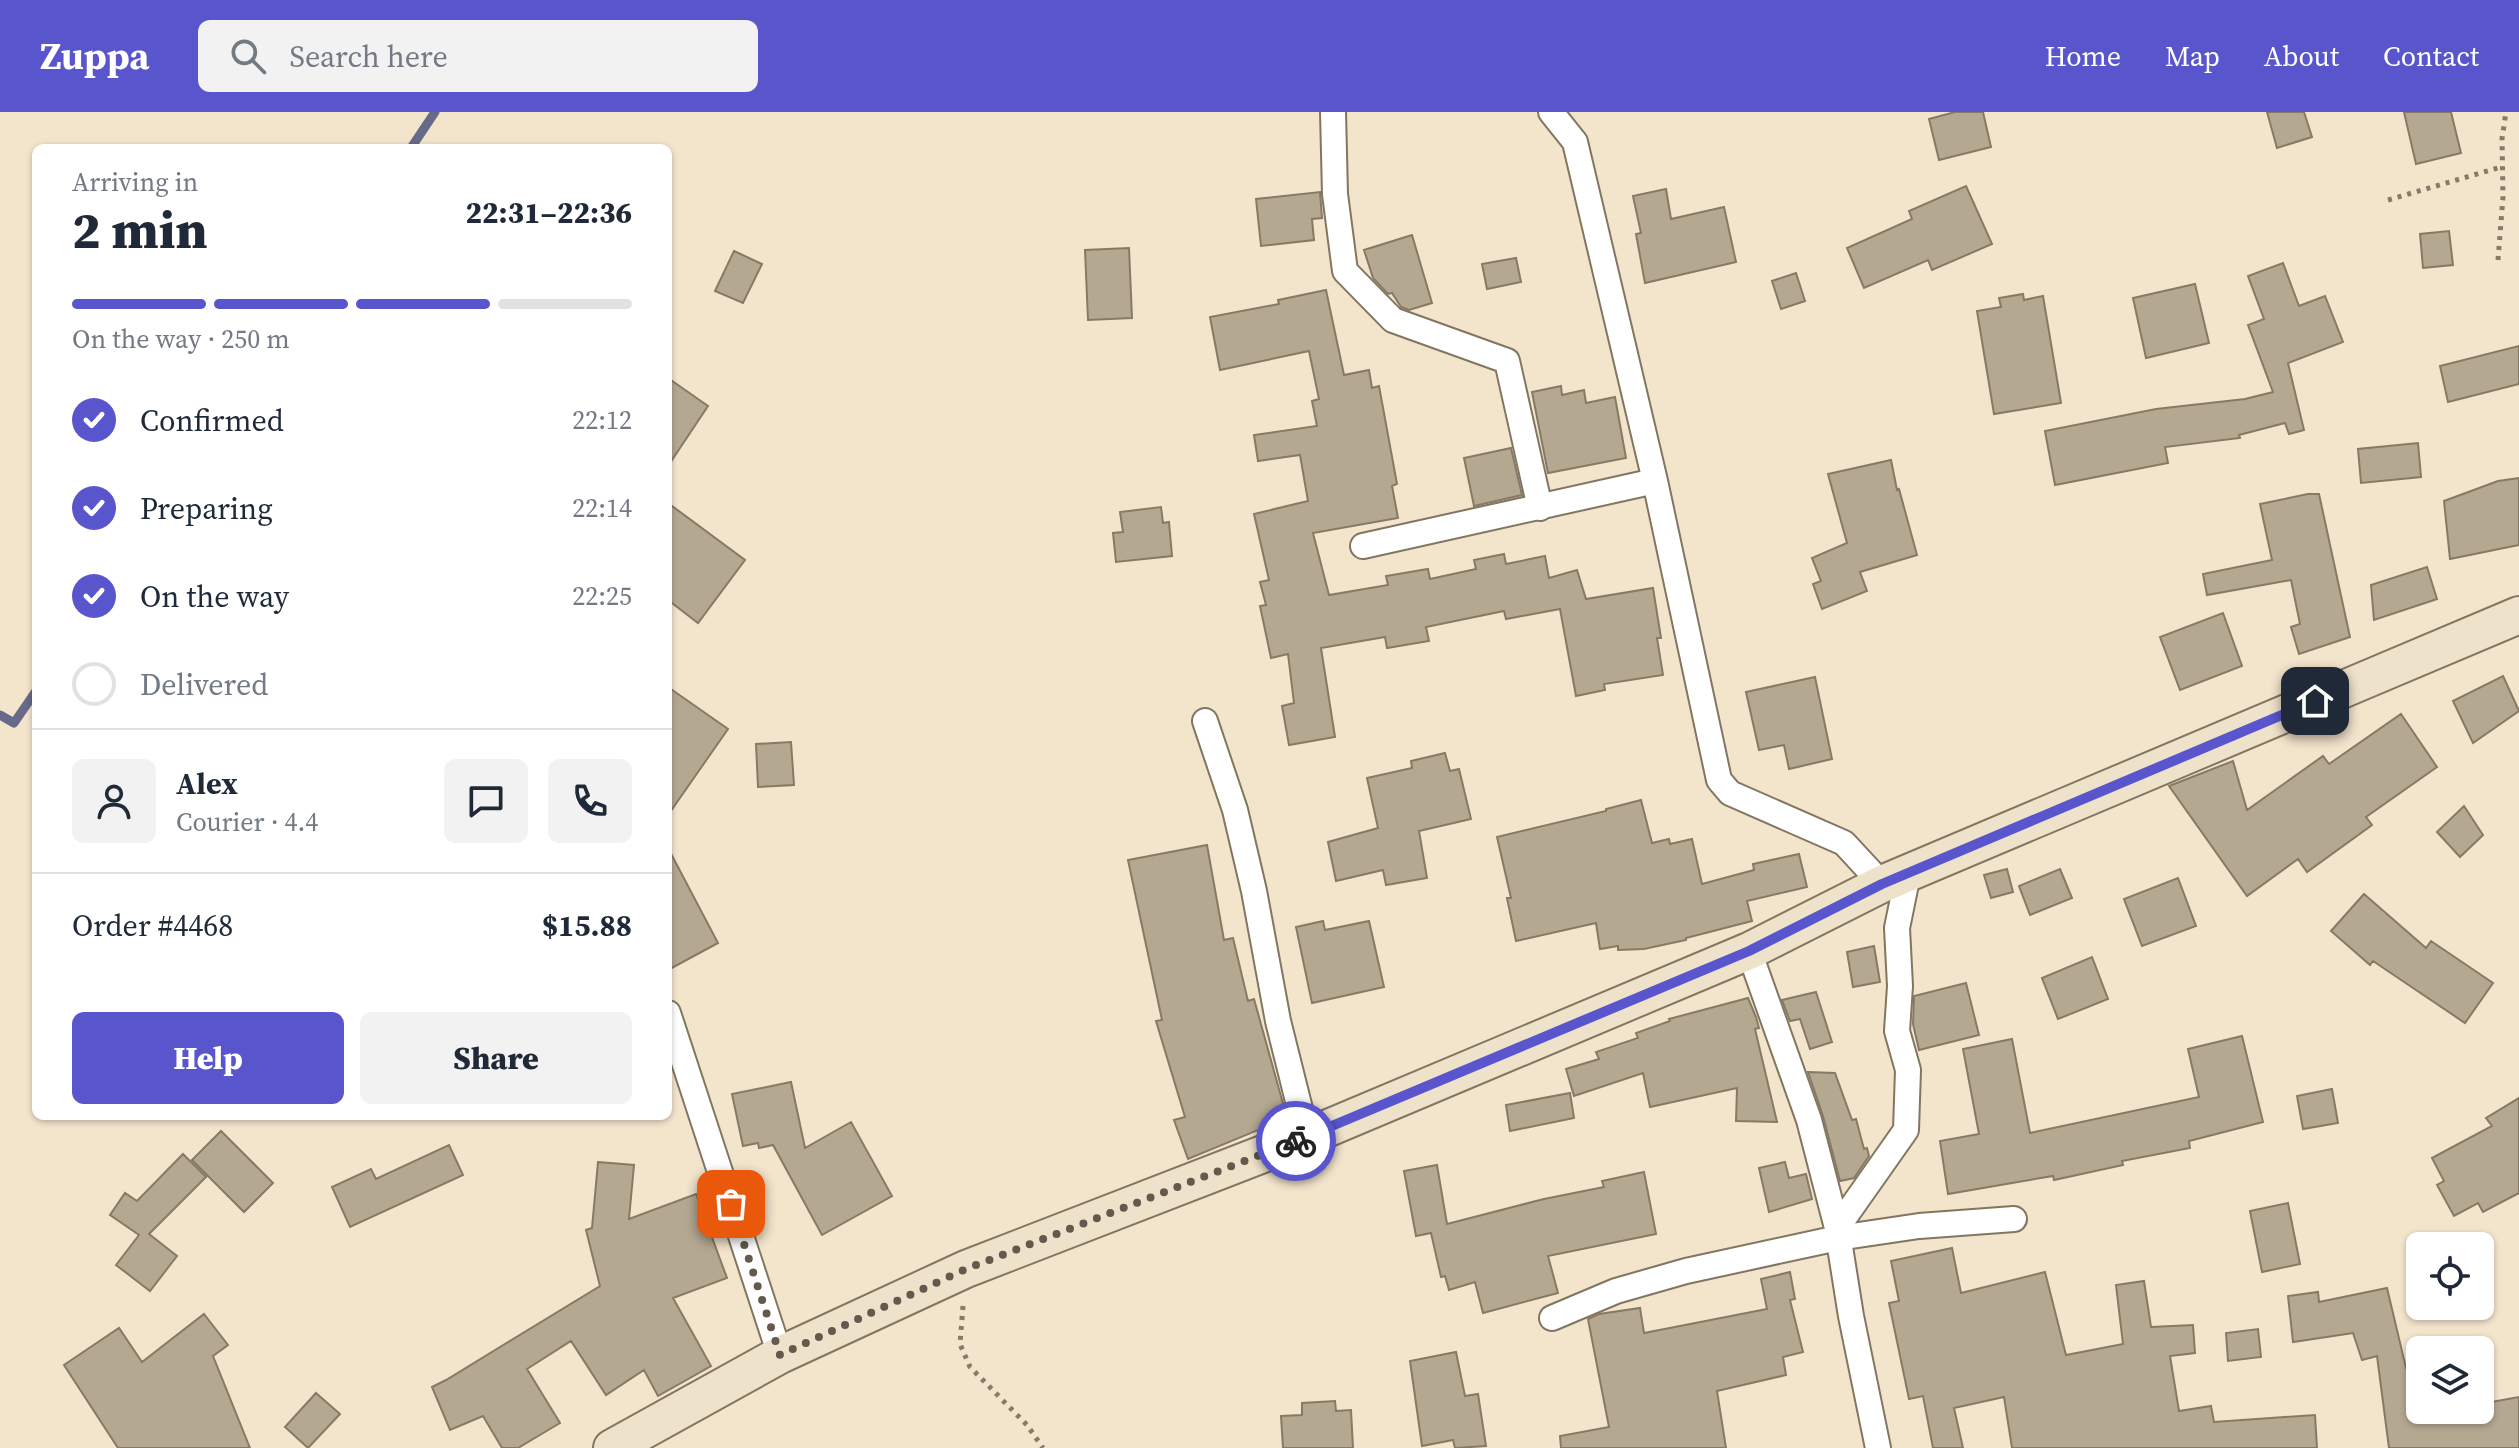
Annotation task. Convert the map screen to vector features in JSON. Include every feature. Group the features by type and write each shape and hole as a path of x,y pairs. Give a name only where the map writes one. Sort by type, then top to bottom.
{"street":[{"path":"1333,112 1335,194 1345,271 1393,320 1507,361 1540,508"},
{"path":"1551,112 1575,142 1655,481 1719,780 1730,793 1844,843 1895,879"},
{"path":"1363,546 1655,481"},
{"path":"612,1448 780,1355 966,1269 1307,1137 1749,951 1895,879 2519,615"},
{"path":"1205,721 1235,810 1254,891 1278,1021 1307,1137"},
{"path":"1838,1233 1906,1130 1908,1070 1897,1031 1900,986 1895,879"},
{"path":"1749,951 1809,1120 1838,1233 1851,1316 1878,1448"},
{"path":"672,1025 780,1355"},
{"path":"1552,1318 1616,1291 1838,1233 2014,1219"}],"path":[{"path":"2498,260 2503,197 2502,139 2506,112"},
{"path":"2388,200 2501,167"},
{"path":"966,1269 960,1344 970,1367 988,1388 1017,1413 1043,1448"}],"building":[{"path":"1955,112 1983,112 1991,147 1939,160 1929,119"},
{"path":"2267,112 2304,112 2312,137 2277,148"},
{"path":"2404,112 2451,112 2461,153 2416,164"},
{"path":"1966,186 1992,244 1932,270 1928,260 1864,288 1847,248 1912,219 1909,211"},
{"path":"1666,189 1671,219 1724,207 1736,262 1645,283 1636,234 1641,233 1633,196"},
{"path":"1320,192 1322,218 1312,219 1314,240 1261,246 1256,199"},
{"path":"2449,231 2453,265 2423,268 2420,234"},
{"path":"1412,235 1432,303 1409,310 1401,307 1392,293 1388,294 1373,278 1364,250"},
{"path":"1129,248 1132,318 1088,320 1085,250"},
{"path":"734,251 762,264 743,303 715,291"},
{"path":"1516,258 1521,282 1487,289 1482,264"},
{"path":"2283,263 2299,306 2325,296 2343,342 2288,363 2304,430 2289,434 2285,423 2239,435 2240,438 2165,447 2168,463 2055,485 2045,431 2156,409 2245,399 2273,392 2248,325 2264,319 2248,276"},
{"path":"1796,273 1805,301 1781,309 1772,281"},
{"path":"2195,284 2209,343 2146,358 2133,298"},
{"path":"1326,290 1344,375 1369,370 1372,388 1379,386 1397,484 1392,486 1398,518 1313,533 1329,595 1388,585 1386,576 1428,569 1430,579 1476,569 1474,560 1504,554 1506,564 1545,556 1549,578 1577,570 1586,599 1653,588 1663,675 1604,684 1605,690 1576,696 1560,609 1506,619 1504,611 1426,627 1429,641 1387,648 1385,637 1321,648 1335,737 1289,745 1282,706 1294,703 1288,654 1271,658 1260,606 1266,605 1260,582 1269,580 1254,514 1308,501 1300,455 1258,461 1254,435 1317,426 1312,401 1319,399 1309,351 1220,370 1210,317 1279,304 1278,300"},
{"path":"2023,294 2024,300 2043,296 2061,403 1994,414 1977,311 2001,307 1999,298"},
{"path":"2519,346 2519,384 2448,402 2440,366"},
{"path":"672,381 708,406 672,460"},
{"path":"1561,386 1562,395 1584,390 1586,403 1615,397 1626,458 1548,473 1532,392"},
{"path":"2418,443 2421,477 2361,483 2358,449"},
{"path":"1511,448 1522,495 1474,506 1464,458"},
{"path":"1891,460 1917,555 1860,572 1867,591 1822,609 1813,584 1821,581 1812,558 1847,543 1828,474"},
{"path":"2519,478 2519,545 2450,559 2444,501 2498,481"},
{"path":"2319,494 2350,637 2299,654 2291,627 2300,624 2291,580 2207,595 2203,574 2272,560 2260,504"},
{"path":"672,506 745,560 698,623 672,603"},
{"path":"1161,507 1163,523 1169,522 1172,556 1116,562 1113,533 1123,532 1120,512"},
{"path":"2427,567 2437,599 2374,620 2371,585"},
{"path":"2223,613 2242,666 2180,690 2160,637"},
{"path":"2503,676 2519,711 2473,743 2453,701"},
{"path":"1815,677 1832,759 1789,769 1784,745 1759,750 1746,692"},
{"path":"672,690 728,729 672,809"},
{"path":"2401,714 2437,767 2366,817 2372,825 2307,872 2298,859 2247,896 2169,786 2233,761 2247,810 2323,756 2329,764"},
{"path":"791,742 794,785 758,787 756,744"},
{"path":"1445,753 1450,771 1459,769 1471,819 1419,831 1427,878 1386,885 1383,870 1336,881 1328,842 1378,828 1367,778 1412,768 1411,761"},
{"path":"1641,800 1652,843 1669,839 1670,844 1692,839 1702,884 1754,870 1753,864 1799,854 1807,887 1747,901 1752,921 1644,949 1618,950 1618,946 1600,949 1596,923 1516,941 1507,898 1511,898 1497,837"},
{"path":"2464,806 2483,835 2460,857 2437,832"},
{"path":"1207,845 1224,940 1233,938 1248,1001 1254,999 1287,1118 1188,1159 1174,1120 1185,1117 1156,1021 1162,1020 1128,860"},
{"path":"672,856 718,943 672,968"},
{"path":"2007,869 2013,892 1991,898 1984,875"},
{"path":"2060,869 2072,898 2030,915 2019,886"},
{"path":"2178,878 2196,926 2142,946 2124,899"},
{"path":"2364,894 2426,948 2431,941 2493,983 2465,1023 2373,961 2370,965 2331,931"},
{"path":"1323,921 1325,930 1369,921 1384,987 1312,1003 1296,927"},
{"path":"1874,946 1880,982 1853,987 1847,952"},
{"path":"2092,957 2108,999 2058,1019 2042,978"},
{"path":"1966,983 1979,1035 1919,1050 1913,1024 1914,996"},
{"path":"1816,992 1832,1042 1810,1049 1800,1019 1790,1021 1782,1000"},
{"path":"1748,998 1759,1028 1755,1029 1777,1122 1736,1121 1737,1088 1650,1107 1643,1073 1574,1096 1566,1069 1599,1059 1596,1052 1638,1038 1636,1033 1669,1019"},
{"path":"2242,1036 2263,1122 2189,1141 2190,1148 2122,1161 2123,1165 2054,1180 2053,1176 1948,1194 1940,1141 1979,1134 1963,1049 2012,1039 2030,1133 2199,1097 2188,1049"},
{"path":"1808,1072 1835,1073 1852,1120 1856,1119 1869,1156 1854,1178 1840,1181"},
{"path":"791,1082 805,1148 851,1122 892,1196 822,1235 773,1145 759,1148 758,1143 743,1146 732,1094"},
{"path":"2332,1089 2338,1123 2303,1129 2297,1096"},
{"path":"1570,1093 1574,1118 1510,1131 1506,1105"},
{"path":"2519,1098 2519,1193 2483,1212 2478,1203 2454,1216 2437,1185 2444,1181 2432,1158 2492,1126 2486,1118"},
{"path":"221,1131 273,1183 244,1212 192,1160"},
{"path":"449,1145 463,1175 350,1227 332,1187 371,1169 376,1179"},
{"path":"183,1154 206,1177 149,1234 177,1256 150,1291 116,1265 139,1235 110,1215 125,1193 137,1201"},
{"path":"598,1162 634,1165 629,1219 696,1194 727,1278 673,1298 711,1366 658,1396 644,1370 606,1395 571,1341 527,1369 560,1423 518,1448 502,1448 483,1416 450,1430 432,1387 600,1286 586,1230 592,1228"},
{"path":"1785,1162 1789,1178 1806,1174 1812,1199 1769,1212 1759,1168"},
{"path":"1437,1165 1447,1224 1604,1187 1602,1181 1644,1172 1656,1234 1548,1256 1558,1293 1483,1313 1475,1282 1449,1290 1445,1276 1441,1277 1431,1233 1416,1236 1404,1171"},
{"path":"2288,1203 2300,1264 2262,1272 2250,1211"},
{"path":"1952,1248 1961,1293 2045,1272 2066,1355 2123,1344 2116,1285 2144,1281 2151,1327 2193,1325 2195,1353 2170,1356 2179,1411 2211,1406 2214,1422 2315,1415 2317,1448 2012,1448 2004,1397 1954,1408 1963,1448 1933,1448 1923,1396 1909,1399 1889,1303 1899,1301 1891,1261"},
{"path":"1790,1272 1795,1299 1790,1300 1803,1352 1783,1357 1786,1375 1717,1391 1726,1448 1561,1448 1560,1436 1609,1427 1588,1319 1599,1314 1640,1308 1644,1333 1767,1309 1761,1279"},
{"path":"2387,1288 2406,1368 2406,1424 2494,1424 2494,1401 2519,1397 2519,1448 2389,1448 2377,1356 2362,1360 2353,1333 2293,1342 2288,1296 2318,1292 2319,1302"},
{"path":"204,1314 228,1345 213,1356 250,1448 118,1448 64,1365 119,1328 142,1362"},
{"path":"2258,1329 2261,1357 2228,1361 2226,1333"},
{"path":"1456,1352 1465,1396 1478,1394 1486,1446 1455,1448 1453,1440 1422,1446 1410,1361"},
{"path":"316,1393 340,1414 308,1448 285,1427"},
{"path":"1335,1401 1336,1411 1351,1410 1353,1448 1283,1448 1281,1416 1302,1415 1302,1403"}],"waterway":[{"path":"414,144 435,112"},
{"path":"0,715 14,723 32,697"}],"way so far":[{"path":"731,1204 780,1355 966,1269 1296,1141"}],"route":[{"path":"1296,1141 1749,951 1882,884 2315,701"}]}
